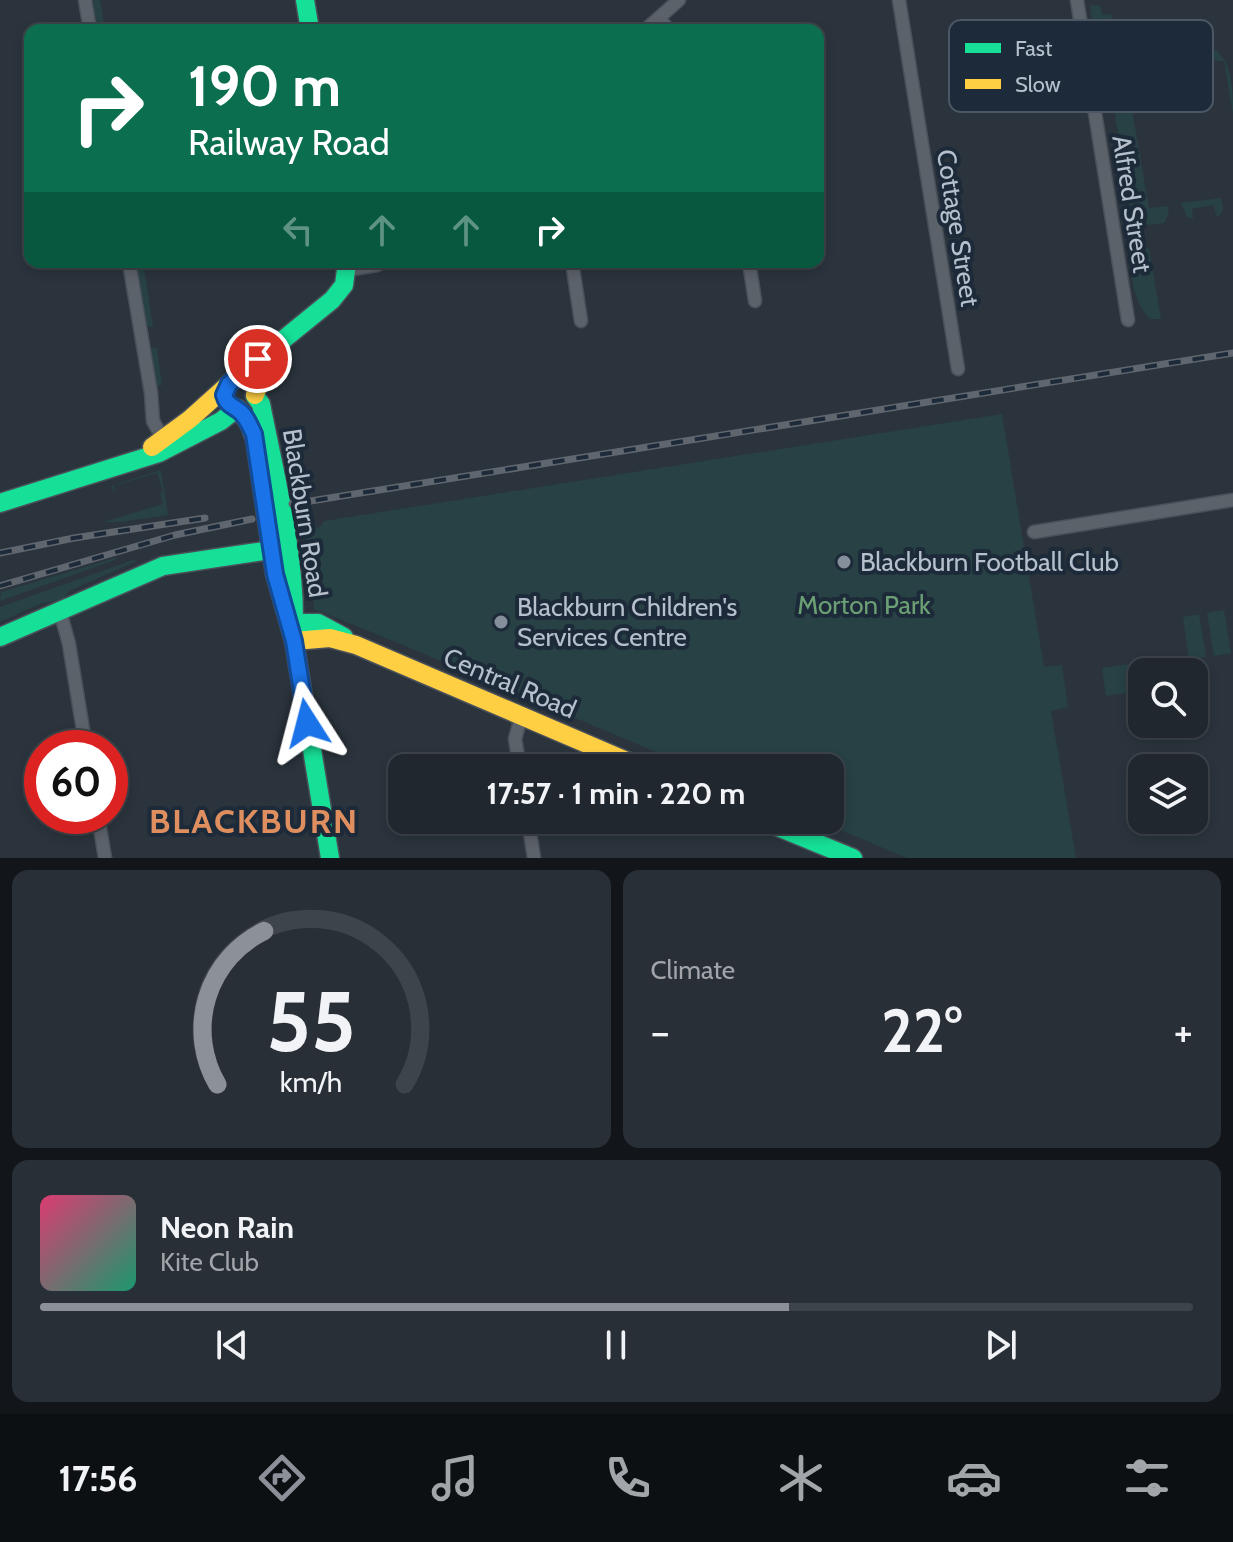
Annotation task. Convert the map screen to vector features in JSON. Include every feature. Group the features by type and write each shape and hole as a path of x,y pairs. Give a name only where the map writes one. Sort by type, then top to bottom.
{"street":[{"path":"85,0 89,24"},
{"path":"305,0 309,24"},
{"path":"652,24 679,0"},
{"name":"Cottage Street","path":"899,0 958,369"},
{"name":"Alfred Street","path":"1077,0 1080,20"},
{"path":"659,18 664,24"},
{"name":"Alfred Street","path":"1095,112 1128,320"},
{"path":"130,268 153,421 171,439"},
{"path":"0,503 151,456 230,383 340,291 347,268"},
{"path":"573,268 581,321"},
{"path":"750,268 755,301"},
{"path":"171,439 221,421 237,409 249,406 274,348"},
{"path":"237,409 225,399 230,383 245,380 253,387 255,395"},
{"name":"Blackburn Road","path":"255,395 261,404 279,549 279,593 293,631 330,858"},
{"name":"Blackburn Road","path":"237,409 254,434 279,549"},
{"path":"1034,532 1233,500"},
{"path":"0,637 163,566 279,549"},
{"path":"60,611 69,644 83,730"},
{"name":"Central Road","path":"293,631 356,645 610,754"},
{"path":"518,754 515,739 521,717"},
{"path":"101,834 105,858"},
{"path":"530,834 534,858"},
{"path":"795,834 853,858"}],"green space":[{"path":"92,0 100,0 104,24 96,24"},
{"path":"1100,5 1102,15 1111,14 1112,20 1092,20 1090,6"},
{"path":"1213,50 1222,56 1229,71 1233,114 1224,61 1213,61"},
{"path":"1114,112 1132,112 1149,208 1169,206 1164,223 1131,227 1125,223 1123,214 1132,213"},
{"path":"1221,198 1223,209 1220,215 1216,216 1214,205 1192,209 1193,219 1187,217 1181,203"},
{"path":"1149,248 1161,319 1150,319 1145,313 1133,282 1130,257 1138,250"},
{"path":"135,268 144,268 153,327 145,326"},
{"path":"157,348 162,385 157,386 149,351"},
{"name":"Morton Park","path":"1002,414 1044,667 1062,665 1068,707 1051,711 1076,858 907,858 844,831 844,754 661,754 314,609 304,529 320,527 324,521"},
{"path":"161,470 168,515 103,522 163,504 157,473 114,486 115,495 111,486"},
{"path":"118,557 115,560 0,601 1,592"},
{"path":"137,561 69,591 64,598 42,603 0,622 0,607"},
{"path":"1224,610 1231,653 1214,656 1207,613"},
{"path":"1199,614 1206,657 1189,658 1183,617"},
{"path":"1128,664 1128,693 1106,696 1102,668"}],"railway":[{"path":"292,504 1233,353"},
{"path":"0,553 205,518"},
{"path":"0,586 175,535 252,519"}],"traffic: fast":[{"path":"305,0 309,24"},
{"path":"231,382 332,300 344,285 346,268"},
{"path":"255,396 261,404 283,511 291,565 294,619"},
{"path":"0,503 159,453 221,421 236,409"},
{"path":"238,409 249,423 255,439 275,574 294,641 330,858"},
{"path":"0,637 163,566 271,550"},
{"path":"294,623 318,623 344,637"},
{"path":"795,834 853,858"}],"traffic: slow":[{"path":"255,395 274,348"},
{"path":"152,447 229,384"},
{"path":"294,641 330,638 356,645 610,754"}],"place":[{"name":"Blackburn Football Club","path":"844,562"},
{"name":"Blackburn Children's Services Centre","path":"501,622"}],"district":[{"name":"BLACKBURN","path":"254,821"}],"route":[{"path":"258,359 226,387 224,395 229,405 238,409 247,420 254,434 275,574 294,641 307,723"}]}
